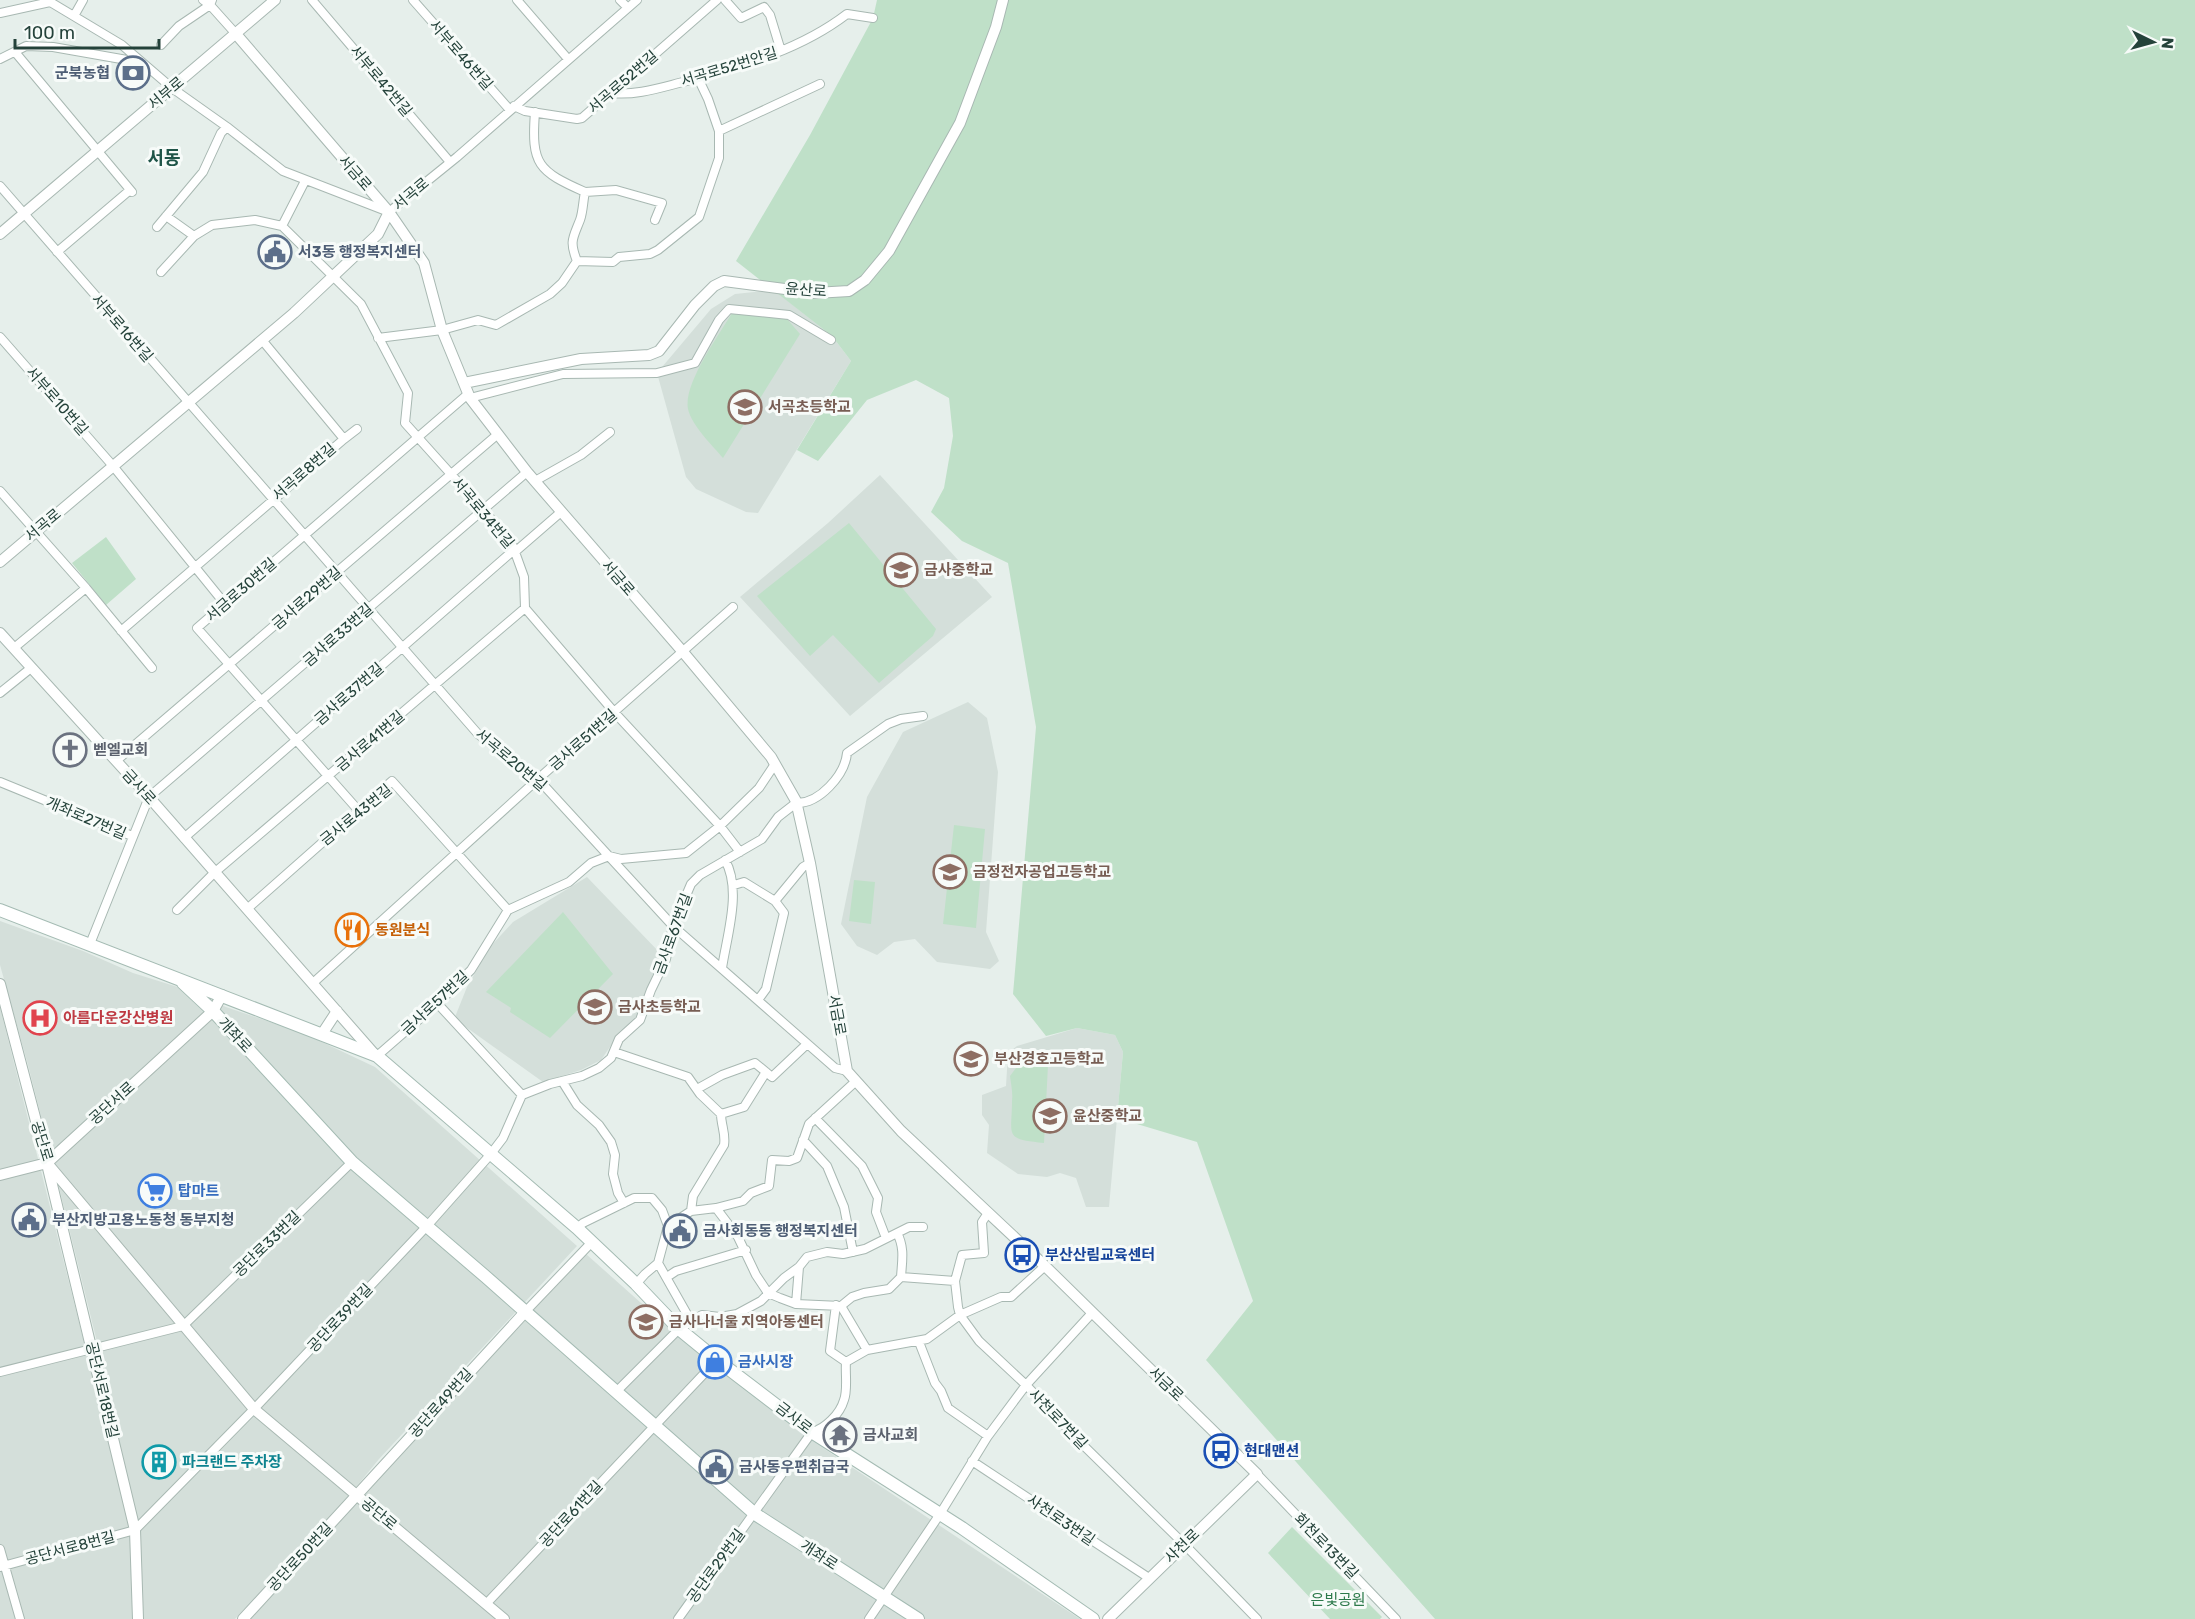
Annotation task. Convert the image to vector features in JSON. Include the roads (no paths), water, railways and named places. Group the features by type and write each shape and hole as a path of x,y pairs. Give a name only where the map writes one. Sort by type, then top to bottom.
{"main road":[{"name":"개좌로","path":"0,910 178,978 213,1011 352,1162 655,1424 755,1514 918,1619"},
{"name":"금사로","path":"178,978 377,1056 577,1228 679,1329 717,1360 812,1432 940,1514 1093,1619"}],"street":[{"path":"74,16 83,0"},
{"name":"서부로","path":"0,234 275,0"},
{"name":"서부로42번길","path":"312,0 450,162"},
{"name":"서부로46번길","path":"413,0 512,108"},
{"path":"517,0 568,59"},
{"path":"620,0 628,8"},
{"name":"서곡로","path":"0,562 262,340 378,234 389,212 637,0"},
{"name":"서곡로52번길","path":"512,108 582,118 717,0"},
{"path":"725,0 741,18 764,7 770,15 781,51"},
{"name":"윤산로","path":"468,392 581,359 649,354 659,351 695,305 714,286 724,281 815,293 849,291 865,280 889,251 960,123 996,27 1003,0"},
{"path":"0,14 49,1 122,45 172,88 283,171 389,212"},
{"path":"162,45 179,26 208,2 236,34"},
{"name":"서곡로52번안길","path":"611,93 643,92 749,64 824,32 847,14 873,18"},
{"name":"서금로","path":"236,34 389,212 424,263 442,330 468,392 526,472 683,652 775,764 796,803 810,863 847,1071 901,1131 1045,1266 1257,1474"},
{"path":"0,59 27,46 53,47 127,60"},
{"path":"15,52 131,191 57,252"},
{"path":"577,261 613,262 620,257 650,254 699,217 719,158 720,131 698,78"},
{"path":"720,131 820,84"},
{"path":"535,112 533,143 538,164 555,178 585,192 616,190 662,203 655,220"},
{"path":"157,227 203,172 217,141 227,127"},
{"path":"160,272 194,236 212,225 255,220 282,226 305,181"},
{"name":"서부로16번길","path":"0,186 187,403"},
{"path":"577,261 571,246 574,230 580,219 585,192"},
{"path":"166,216 194,236"},
{"name":"서곡로34번길","path":"282,226 361,304 408,393 405,423 511,541 524,577 525,608"},
{"path":"378,338 442,330 478,320 496,325 550,294 562,283 577,261"},
{"path":"468,392 563,374 657,373 695,363 719,320 729,309 789,315 831,340"},
{"name":"서부로10번길","path":"0,337 113,466"},
{"name":"서곡로8번길","path":"121,631 344,439 262,340"},
{"name":"서금로30번길","path":"358,811 197,628 418,438 468,392"},
{"name":"서곡로20번길","path":"187,403 478,735 538,779 673,926 835,1068 847,1071"},
{"path":"344,439 357,429"},
{"path":"535,482 581,455 610,432"},
{"name":"금사로29번길","path":"116,761 498,434"},
{"path":"113,466 225,604"},
{"name":"금사로33번길","path":"149,797 526,472"},
{"path":"0,491 86,588 152,668"},
{"name":"금사로37번길","path":"184,838 561,512"},
{"path":"14,648 86,588"},
{"name":"금사로51번길","path":"313,983 538,779 733,607"},
{"path":"525,608 615,712 720,826 740,852"},
{"name":"금사로41번길","path":"214,873 525,608"},
{"name":"금사로","path":"0,633 149,797 377,1056"},
{"path":"0,693 31,668"},
{"path":"796,803 804,803 824,792 846,763 847,753 888,724 900,719 923,716"},
{"path":"457,853 508,910 569,882 591,863 609,856 621,859 686,853 720,826 759,788 775,764"},
{"name":"금사로43번길","path":"247,909 392,781 457,853"},
{"name":"개좌로27번길","path":"0,782 132,836 90,944"},
{"path":"132,836 149,797"},
{"name":"금사로67번길","path":"522,1095 582,1076 611,1058 619,1039 640,1020 666,959 673,926 691,884 700,875 762,839 778,817 796,803"},
{"path":"722,968 734,885 725,860"},
{"path":"775,901 810,863"},
{"path":"177,910 214,873"},
{"path":"734,885 744,882 775,901 784,913 766,989 758,1000"},
{"name":"금사로57번길","path":"377,1056 471,970 508,910"},
{"name":"공단로","path":"0,984 4,1011 47,1163 254,1409 504,1619"},
{"name":"공단서로","path":"0,1175 47,1163 213,1011 222,995"},
{"path":"426,1226 503,1138 522,1095 437,1003"},
{"path":"322,1034 337,1011"},
{"path":"721,1114 744,1107 769,1074 807,1044"},
{"path":"614,1052 688,1077 711,1106 721,1114"},
{"path":"697,1089 722,1075 755,1063 769,1074"},
{"path":"562,1081 577,1105 599,1125 611,1142 615,1155 613,1174 618,1193 624,1203"},
{"path":"668,1226 691,1211 743,1201 751,1192 770,1186 772,1160 789,1161 796,1158 809,1124 855,1082"},
{"path":"691,1211 693,1196 724,1145 725,1136 721,1126 721,1114"},
{"path":"815,1118 862,1166 878,1198 876,1212 886,1238"},
{"path":"803,1140 827,1166 844,1207 854,1252"},
{"name":"공단로33번길","path":"183,1326 352,1162"},
{"name":"공단서로18번길","path":"47,1163 135,1530 138,1619"},
{"path":"577,1228 633,1198 652,1198 662,1210 668,1226 658,1263 636,1284"},
{"path":"716,1208 746,1250 756,1275 768,1293 796,1304 838,1306 852,1297 889,1289 901,1277 902,1244 897,1233"},
{"name":"사천로7번길","path":"988,1213 982,1222 984,1253 962,1255 955,1281 960,1315 979,1341 1026,1385 1257,1619"},
{"name":"공단로39번길","path":"254,1409 426,1226"},
{"path":"616,1391 679,1329 702,1315 720,1317 737,1314 761,1301 807,1257 827,1252 865,1250 909,1227 923,1227"},
{"path":"525,1312 591,1243"},
{"path":"668,1277 676,1271 746,1250"},
{"path":"658,1263 692,1323"},
{"path":"846,1362 867,1350 927,1340 960,1315 1001,1297 1011,1297 1045,1266"},
{"path":"796,1304 799,1267"},
{"path":"901,1277 955,1281"},
{"path":"838,1306 867,1350"},
{"path":"838,1306 830,1351 846,1362"},
{"name":"공단로49번길","path":"357,1495 525,1312"},
{"path":"869,1619 940,1514 988,1436 1026,1385 1092,1313"},
{"path":"0,1372 183,1326"},
{"path":"919,1342 935,1383 948,1408 988,1436"},
{"path":"655,1424 717,1360"},
{"path":"755,1514 812,1432 818,1431 830,1422 844,1400 846,1362"},
{"path":"135,1530 254,1409"},
{"name":"공단로61번길","path":"486,1604 655,1424"},
{"name":"사천로3번길","path":"972,1461 1149,1578"},
{"name":"사천로","path":"1108,1619 1257,1474"},
{"name":"회천로13번길","path":"1257,1474 1396,1619"},
{"name":"공단로50번길","path":"243,1619 357,1495"},
{"name":"공단로29번길","path":"678,1619 755,1514"},
{"name":"공단서로8번길","path":"2,1566 135,1530"},
{"name":"공단서로8번길","path":"0,1549 2,1566 20,1619"}],"place":[{"name":"군북농협","path":"133,73"},
{"name":"서3동 행정복지센터","path":"275,252"},
{"name":"서곡초등학교","path":"745,407"},
{"name":"금사중학교","path":"901,570"},
{"name":"벧엘교회","path":"70,750"},
{"name":"금정전자공업고등학교","path":"950,872"},
{"name":"동원분식","path":"352,930"},
{"name":"금사초등학교","path":"595,1007"},
{"name":"아름다운강산병원","path":"40,1018"},
{"name":"부산경호고등학교","path":"971,1059"},
{"name":"윤산중학교","path":"1050,1116"},
{"name":"탑마트","path":"155,1191"},
{"name":"부산지방고용노동청 동부지청","path":"29,1220"},
{"name":"금사회동동 행정복지센터","path":"680,1231"},
{"name":"부산산림교육센터","path":"1022,1255"},
{"name":"금사나너울 지역아동센터","path":"646,1322"},
{"name":"금사시장","path":"715,1362"},
{"name":"금사교회","path":"840,1435"},
{"name":"현대맨션","path":"1221,1451"},
{"name":"파크랜드 주차장","path":"159,1462"},
{"name":"금사동우편취급국","path":"716,1467"}],"district":[{"name":"서동","path":"164,158"}],"park label":[{"name":"은빛공원","path":"1338,1600"}]}
